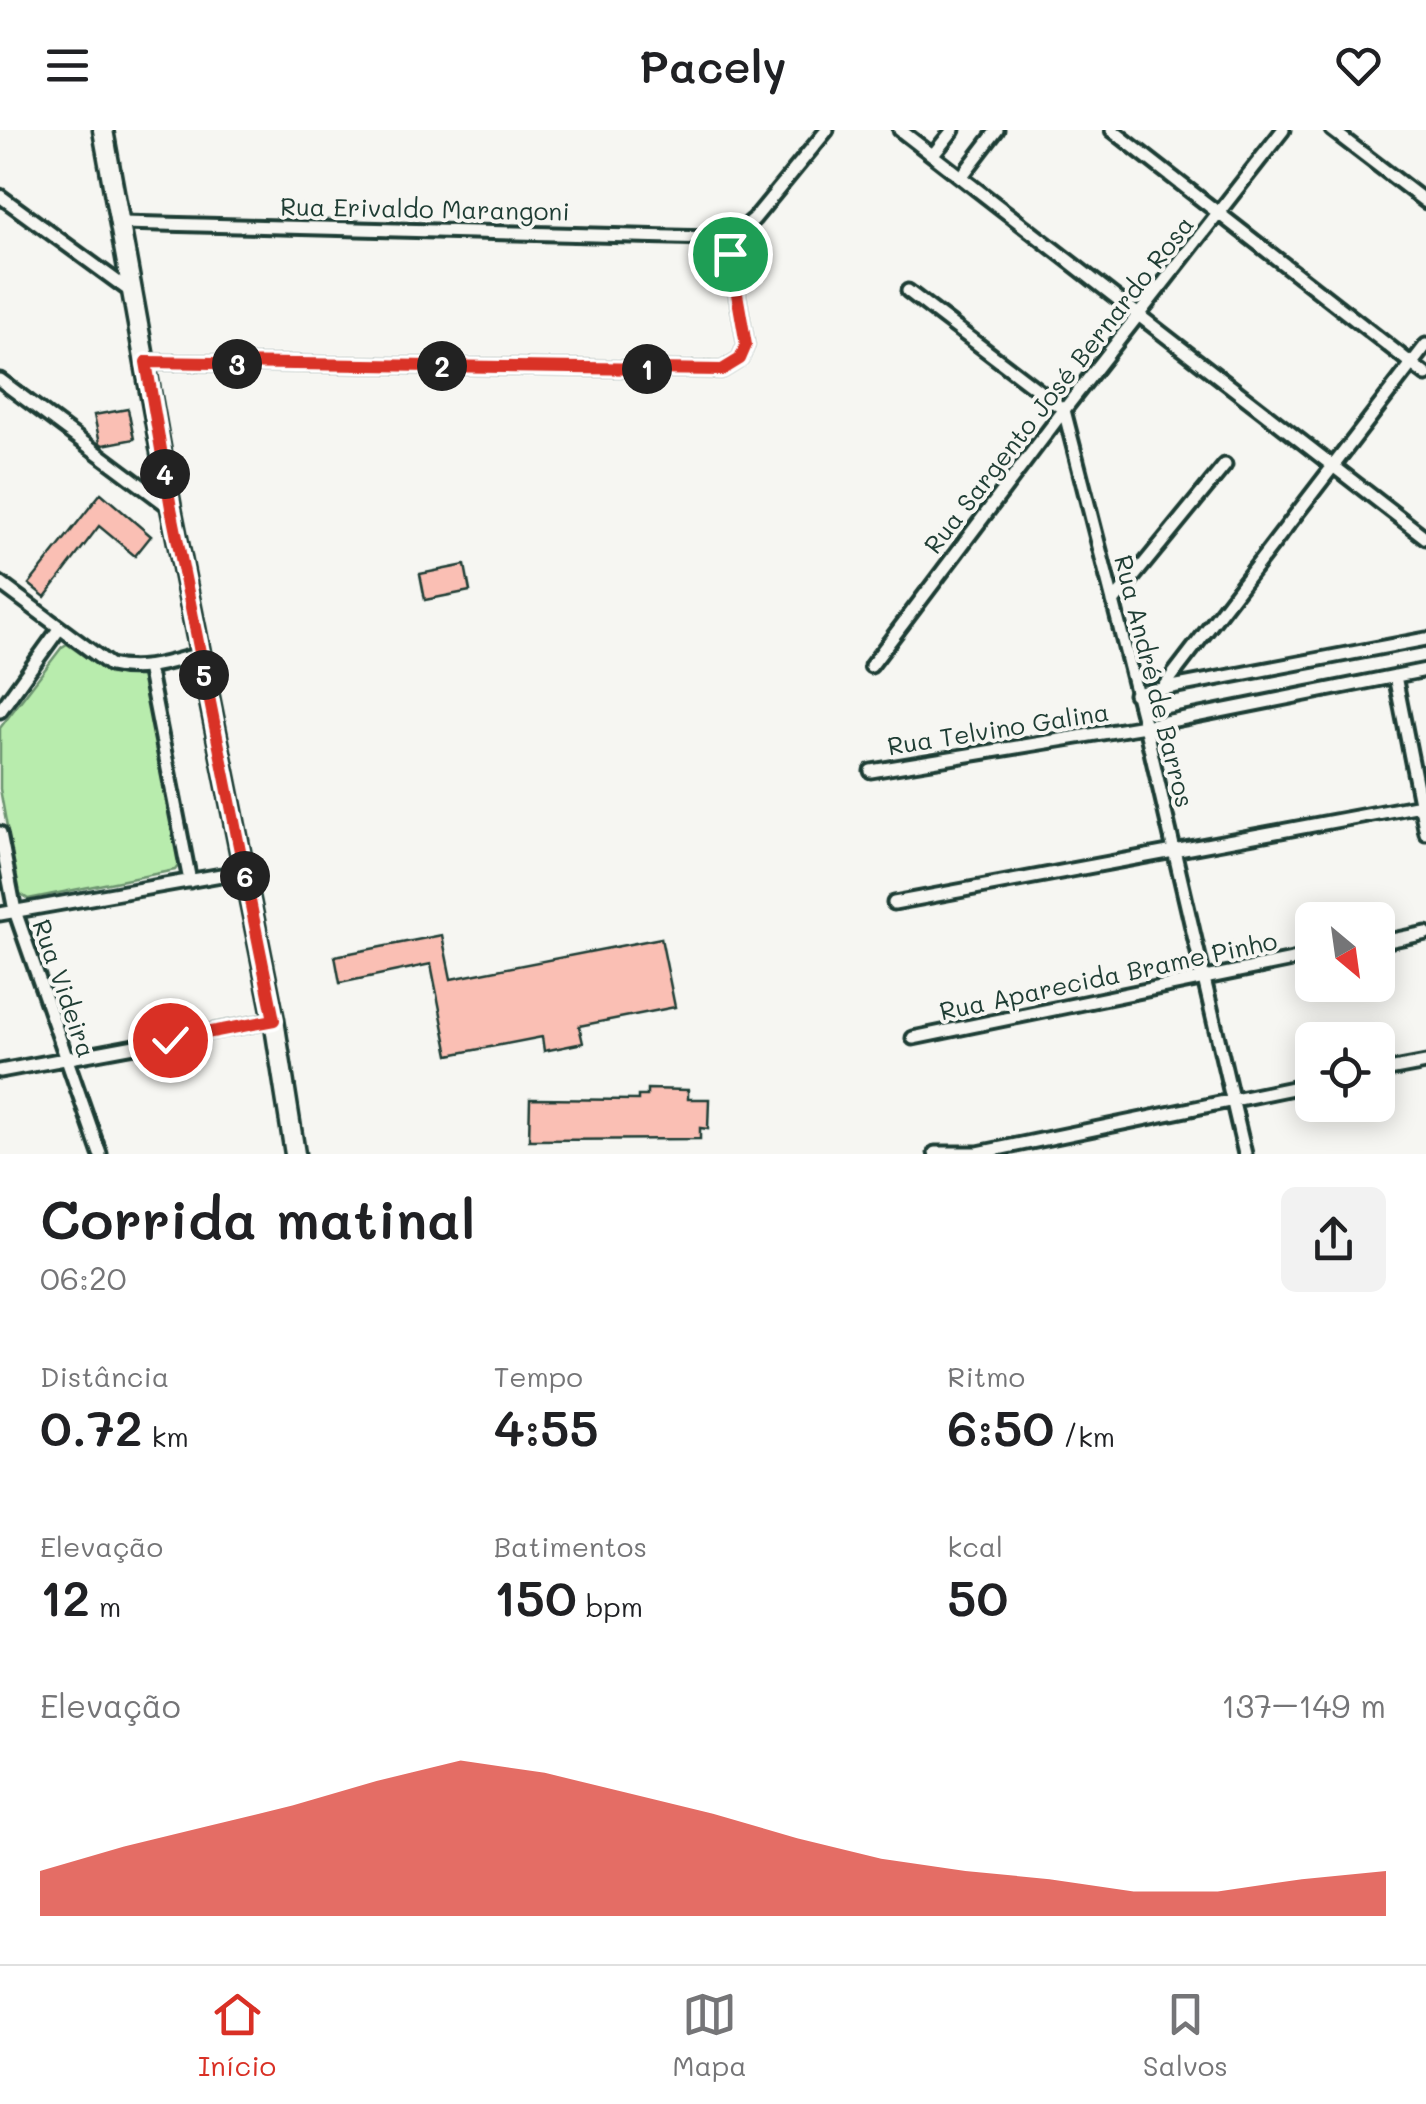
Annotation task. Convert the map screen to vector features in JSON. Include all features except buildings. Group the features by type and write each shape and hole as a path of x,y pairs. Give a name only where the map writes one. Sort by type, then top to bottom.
{"main road":[{"path":"103,130 171,508 274,1020 293,1154"}],"street":[{"path":"146,362 722,370 740,359 746,345 725,244 754,220 827,130"},
{"path":"900,130 1426,538"},
{"path":"933,155 953,130"},
{"path":"962,176 997,130"},
{"path":"1112,130 1426,375"},
{"name":"Rua Sargento José Bernardo Rosa","path":"871,666 1283,130"},
{"path":"1332,130 1426,202"},
{"path":"0,196 134,294"},
{"name":"Rua Erivaldo Marangoni","path":"122,223 711,238 725,244"},
{"path":"908,292 1064,410"},
{"path":"1162,689 1426,346"},
{"path":"0,380 171,508"},
{"name":"Rua André de Barros","path":"1064,410 1206,978 1245,1154"},
{"path":"1112,602 1225,464"},
{"path":"0,583 110,665 127,670 200,654"},
{"path":"0,711 59,629"},
{"name":"Rua Telvino Galina","path":"1136,694 1426,639"},
{"path":"148,667 190,880"},
{"name":"Rua Telvino Galina","path":"871,772 1144,726 1426,670"},
{"path":"1395,676 1426,833"},
{"path":"894,903 1423,804"},
{"name":"Rua Videira","path":"0,833 15,912 100,1154"},
{"path":"0,914 244,871"},
{"path":"1395,938 1426,932"},
{"name":"Rua Aparecida Brame Pinho","path":"913,1038 1295,960"},
{"path":"0,1071 274,1020"},
{"path":"1395,1069 1426,1063"},
{"path":"935,1153 1006,1151 1295,1087"}],"green space":[{"path":"67,644 110,674 139,674 143,678 181,862 175,870 28,899 19,893 0,789 0,728"}],"route":[{"path":"170,1040 274,1020 171,508 146,362 722,370 740,359 746,345 730,254"}]}
